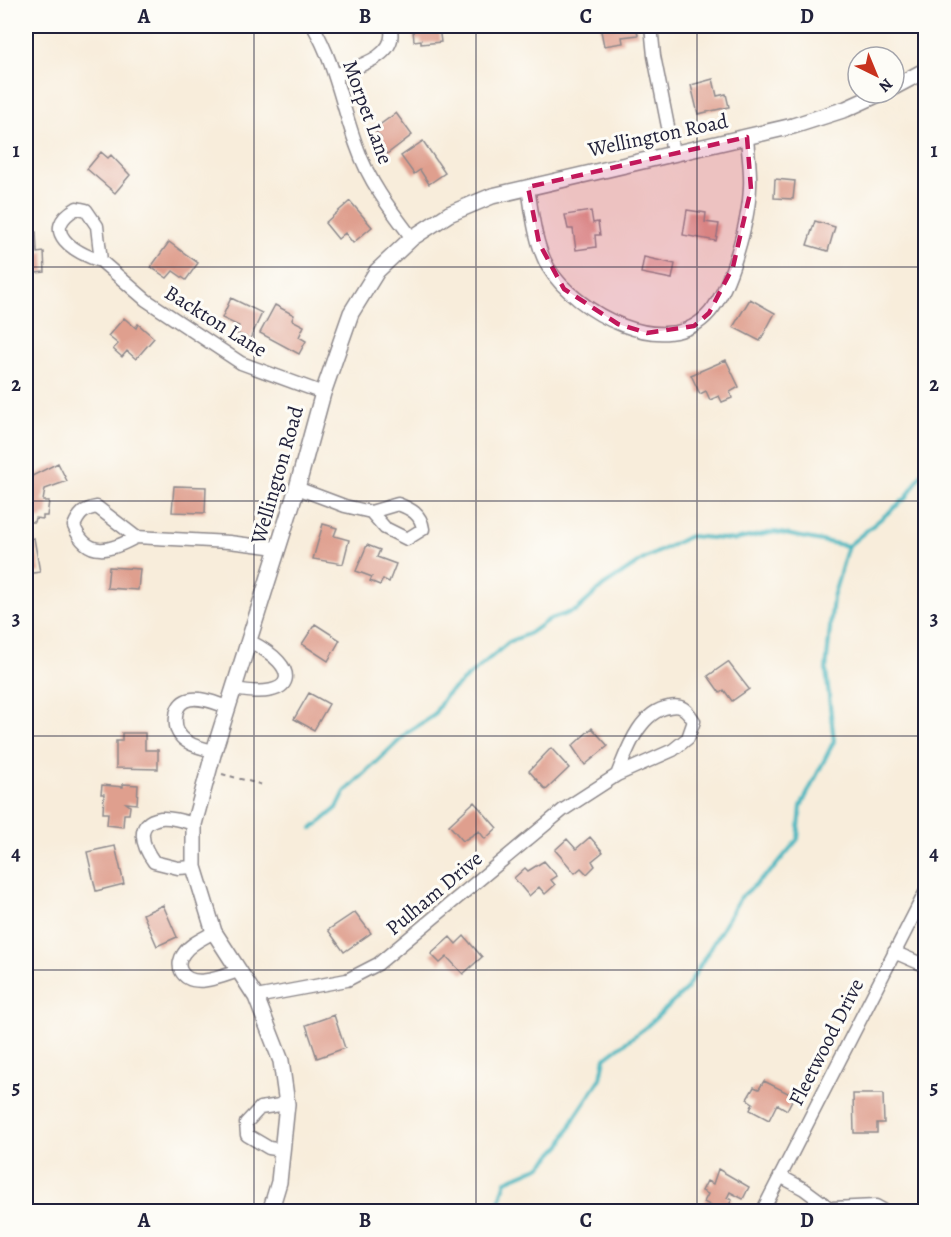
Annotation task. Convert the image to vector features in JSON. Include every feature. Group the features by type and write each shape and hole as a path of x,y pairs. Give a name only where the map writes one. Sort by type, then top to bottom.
{"street":[{"path":"314,28 328,26"},
{"path":"335,75 381,55 389,44 392,32 390,26"},
{"path":"651,26 654,56 673,152"},
{"name":"Morpet Lane","path":"314,28 335,75 357,148 369,177 383,201 412,238"},
{"path":"906,81 926,70"},
{"name":"Wellington Road","path":"270,1212 279,1182 287,1104 281,1061 256,998 214,932 194,867 194,824 227,706 235,690 297,488 323,393 351,313 377,271 412,238 450,214 492,196 673,152 747,137 855,105"},
{"path":"528,188 539,243 547,266 564,289 589,308 618,324 647,333 672,333 694,326 709,313 719,298 733,267 750,189 747,137"},
{"name":"Backton Lane","path":"101,261 146,300 241,363 323,393"},
{"path":"297,488 345,506 371,512"},
{"path":"136,537 97,507 87,508 78,515 74,526 80,539 90,548 117,547 136,537 277,548"},
{"path":"235,690 259,694 271,693 279,688 286,677 285,668 278,658 249,641"},
{"path":"214,751 195,747 178,734 177,710 185,701 199,699 227,706"},
{"name":"Pulham Drive","path":"256,998 347,980 378,964 563,810 617,775 673,750 688,738 694,721 687,709 676,705 658,708 634,738 617,775"},
{"path":"194,824 162,818 152,821 144,830 142,842 154,862 178,868 194,867"},
{"name":"Fleetwood Drive","path":"762,1212 894,952 921,911 926,891"},
{"path":"214,932 183,953 179,963 181,971 187,977 197,980 238,970"},
{"path":"894,952 926,966"},
{"path":"282,1150 269,1148 247,1135 246,1123 260,1108 287,1104"},
{"path":"780,1176 834,1210 876,1206 887,1212"}],"path":[{"path":"208,771 263,785"}],"highlighted area":[{"path":"747,137 751,189 733,267 709,313 694,326 647,333 618,324 564,289 539,243 528,187"}],"building":[{"path":"416,26 439,27 441,42 421,44 421,40 414,41 413,30 416,30"},
{"path":"600,26 636,26 638,35 622,37 623,43 604,46"},
{"path":"713,79 717,96 726,94 729,107 698,114 691,85"},
{"path":"396,113 412,135 387,154 377,141 381,138 374,129"},
{"path":"423,141 445,173 429,184 420,170 414,174 401,156"},
{"path":"101,152 108,158 111,155 130,175 115,193 87,169"},
{"path":"775,179 795,181 793,199 774,198"},
{"path":"350,201 372,227 353,243 345,233 338,239 325,223"},
{"path":"687,210 706,213 705,222 719,224 716,241 683,235"},
{"path":"591,211 593,223 598,222 600,235 595,235 596,247 576,250 573,229 568,229 565,215"},
{"path":"815,221 835,227 828,251 807,245"},
{"path":"36,232 37,253 44,252 45,272 26,274 26,233"},
{"path":"169,242 198,263 186,280 173,271 167,278 151,267"},
{"path":"644,257 675,264 672,279 641,273"},
{"path":"231,298 262,313 250,339 236,333 239,326 222,318"},
{"path":"750,299 775,313 760,341 733,327"},
{"path":"275,305 294,315 292,320 304,326 299,337 306,341 299,354 260,333"},
{"path":"124,318 136,328 138,324 154,338 136,359 127,351 122,357 113,349 118,344 108,336"},
{"path":"726,360 739,387 730,392 732,398 722,402 719,396 710,400 706,391 700,394 691,375"},
{"path":"58,463 67,481 45,489 43,501 49,501 47,516 43,516 43,519 35,518 34,522 26,522 26,488 30,488 32,476"},
{"path":"174,486 206,487 205,513 172,512"},
{"path":"323,524 337,528 334,536 349,540 343,564 313,559"},
{"path":"34,538 40,572 26,574 26,540"},
{"path":"367,545 380,550 377,557 396,564 389,582 383,579 380,585 370,581 372,577 356,571"},
{"path":"109,567 140,569 138,590 107,588"},
{"path":"315,624 340,640 328,661 302,644"},
{"path":"728,662 749,689 732,701 724,690 720,693 708,676"},
{"path":"309,693 329,704 314,730 294,719"},
{"path":"592,728 608,746 585,765 572,746"},
{"path":"122,733 145,733 145,750 158,750 158,769 116,768 116,741 122,741"},
{"path":"551,748 569,768 546,790 529,771"},
{"path":"123,784 138,785 137,804 126,803 130,806 129,814 124,814 123,827 107,825 108,813 103,813 102,785 123,787"},
{"path":"474,802 497,828 485,839 479,831 463,841 449,825"},
{"path":"590,837 603,852 592,861 595,866 587,874 581,868 575,873 555,850 567,839 576,849"},
{"path":"115,846 124,884 96,891 87,852"},
{"path":"544,861 557,876 551,880 555,885 545,894 539,887 529,896 514,878 525,868 528,871"},
{"path":"163,905 177,937 157,946 143,914"},
{"path":"355,912 371,933 344,952 328,930"},
{"path":"464,936 482,957 463,974 447,957 440,963 431,954 450,937 456,944"},
{"path":"334,1015 345,1048 317,1058 306,1025"},
{"path":"764,1081 794,1096 787,1110 777,1104 769,1120 750,1110 753,1103 747,1099 754,1087 759,1089"},
{"path":"853,1094 883,1094 884,1123 877,1123 877,1133 854,1133"},
{"path":"718,1169 749,1187 743,1199 730,1192 727,1198 732,1200 727,1208 721,1205 718,1210 704,1202 708,1194 702,1191 707,1181 713,1184"}],"waterway":[{"path":"487,1212 500,1201 506,1181 541,1166 561,1145 575,1117 601,1078 605,1058 646,1027 685,991 740,898 773,869 798,839 801,806 834,741 826,670 833,597 848,546 906,498 926,467"},
{"path":"312,829 337,808 345,792 408,732 433,716 446,695 509,642 530,633 548,620 577,610 603,586 644,559 690,536 734,540 775,532 848,546"}]}
